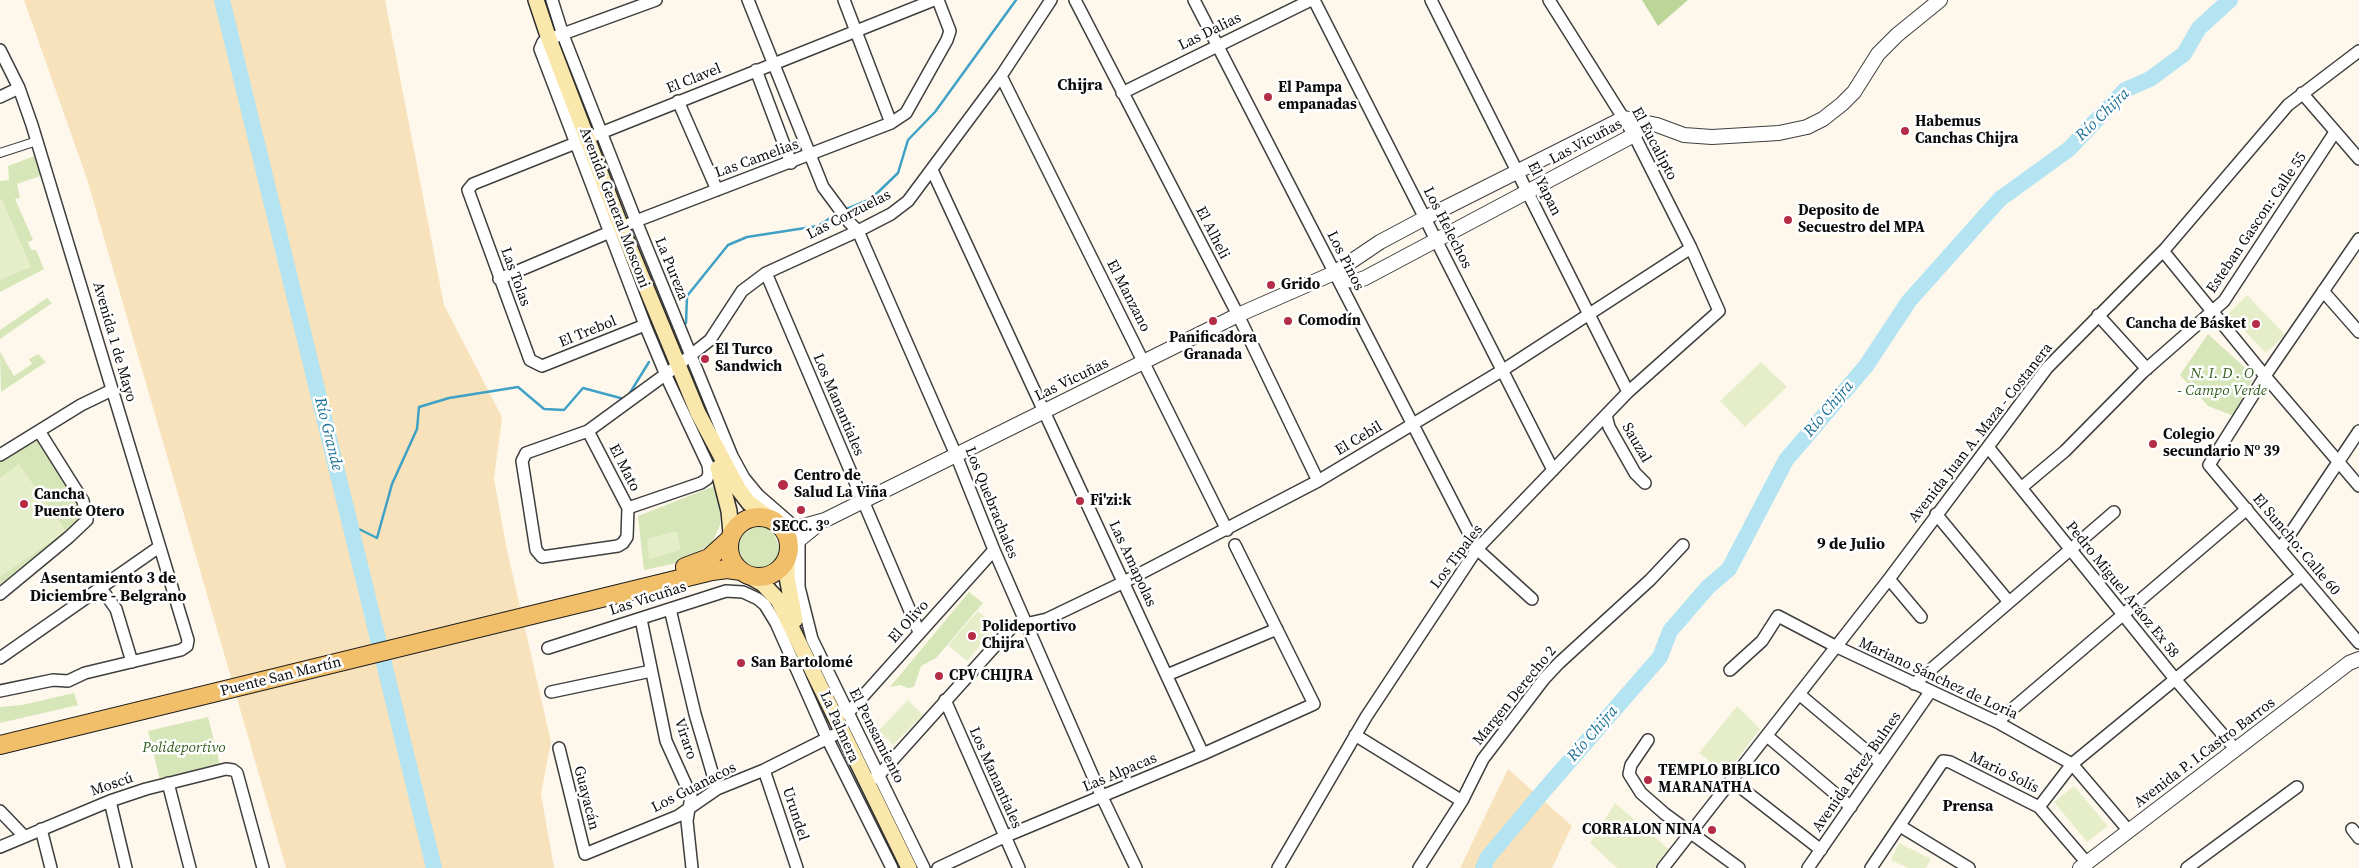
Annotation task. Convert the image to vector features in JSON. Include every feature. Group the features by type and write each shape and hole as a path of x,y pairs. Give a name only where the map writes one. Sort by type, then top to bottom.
{"main road":[{"name":"Avenida General Mosconi","path":"536,0 556,37 581,140 615,230 671,371 698,413"},
{"path":"698,413 739,490 749,503 788,536"},
{"path":"698,413 720,471 730,537 730,557 744,573 763,584 778,600 842,731 873,779 882,814 909,868"},
{"path":"560,604 693,565 709,558 730,537 740,523 747,519 765,517 788,536"},
{"path":"560,604 712,571 727,569 758,577 776,572 788,536"},
{"path":"788,536 787,577 791,607 808,659"},
{"name":"Puente San Martín","path":"0,735 218,687 560,604"},
{"name":"Puente San Martín","path":"0,745 218,687"}],"street":[{"name":"La Pureza","path":"552,0 556,37 601,132 732,456 744,478 764,501 788,536"},
{"path":"556,37 656,0"},
{"name":"Los Quebrachales","path":"748,0 823,187 858,231 956,456 994,550 1102,797 1136,868"},
{"path":"844,0 891,123"},
{"name":"El Clavel","path":"468,190 473,184 934,0"},
{"name":"Las Camelias","path":"499,279 636,221 810,156 891,123 906,113 947,40 950,31 938,0"},
{"name":"Las Corzuelas","path":"618,546 548,558 542,557 536,550 522,461 526,452 588,431 671,371 710,340 742,291 766,273 858,231 891,214 908,201 1001,76 1051,0"},
{"name":"El Alheli","path":"1074,0 1238,316 1318,482"},
{"name":"Los Pinos","path":"1194,0 1412,425 1478,549 1532,599"},
{"name":"Las Dalias","path":"1122,93 1216,45 1312,0"},
{"name":"Los Helechos","path":"1312,0 1503,370 1552,470"},
{"name":"El Yapan","path":"1430,0 1628,392"},
{"name":"El Eucalipto","path":"1549,0 1634,135 1691,248 1719,311"},
{"path":"1644,123 1684,135 1712,137 1778,133 1807,127 1823,119 1842,104 1854,92 1878,54 1897,35 1940,0"},
{"name":"Avenida 1 de Mayo","path":"0,50 19,88 37,141 188,640 187,646 181,650 132,662"},
{"name":"Avenida Juan A. Maza - Costanera","path":"1663,868 1888,579 2047,368 2163,251 2288,104 2359,52"},
{"path":"756,70 791,162"},
{"name":"El Manzano","path":"1001,76 1227,530"},
{"path":"0,97 19,88"},
{"path":"2302,93 2359,159"},
{"path":"678,101 716,190"},
{"name":"Las Vicuñas","path":"788,536 862,502 1238,316 1334,273 1380,242 1624,118 1644,123 1634,135 1356,281 1347,280 1334,273"},
{"name":"Esteban Gascon: Calle 55","path":"2021,488 2065,451 2147,369 2224,301 2335,132"},
{"path":"0,153 37,141"},
{"name":"Las Amapolas","path":"932,170 1203,754"},
{"name":"Las Tolas","path":"468,190 530,360 542,366"},
{"path":"615,230 645,325 671,371 708,465 709,473 707,479 701,482 628,508"},
{"path":"2265,376 2359,239"},
{"path":"1380,242 1392,253 1392,263"},
{"name":"El Cebil","path":"873,779 1012,627 1047,619 1227,530 1318,482 1590,316 1691,248"},
{"path":"2163,251 2265,376 2359,486"},
{"name":"Los Manantiales","path":"766,273 919,632"},
{"path":"2323,291 2359,332"},
{"name":"Los Tipales","path":"1278,868 1355,735 1478,549 1628,392 1719,311"},
{"path":"2098,315 2147,369"},
{"name":"El Trebol","path":"542,366 645,325"},
{"name":"El Suncho: Calle 60","path":"2265,376 2210,465 2359,643"},
{"path":"0,455 81,404 112,390"},
{"name":"Sauzal","path":"1606,415 1608,426 1626,458 1635,473 1645,483"},
{"path":"0,594 87,520 83,501 39,430"},
{"path":"2280,549 2359,430"},
{"name":"El Mato","path":"588,431 628,508 627,537 618,546"},
{"name":"Pedro Miguel Aráoz Ex 58","path":"1988,447 2175,679 2236,750"},
{"path":"1997,722 2247,509"},
{"path":"1914,684 2114,512"},
{"path":"1936,514 2009,602"},
{"name":"El Pensamiento","path":"788,536 805,616 812,639 847,714 873,779 924,868"},
{"path":"1167,675 1277,629 1235,545"},
{"name":"Margen Derecho 2","path":"1420,868 1462,801 1483,759 1544,679 1650,580 1683,545"},
{"path":"0,658 159,547"},
{"name":"El Olivo","path":"847,714 994,550"},
{"path":"2039,807 2072,764 2301,576"},
{"path":"1888,579 1921,618"},
{"path":"0,691 53,680 68,681 85,673 132,662 116,609 100,588"},
{"name":"Las Vicuñas","path":"548,648 735,590 758,599"},
{"name":"La Palmera","path":"758,599 765,605 776,623 827,738 892,868"},
{"path":"670,610 695,714 717,790"},
{"name":"Mariano Sánchez de Loria","path":"1730,670 1762,641 1778,616 1930,692 1997,722 2072,764 2129,831"},
{"name":"Viraro","path":"641,619 666,741 691,796 687,821 692,868"},
{"name":"Las Alpacas","path":"938,868 1004,837 1203,754 1314,704 1277,629"},
{"name":"Avenida P. I.Castro Barros","path":"2084,865 2236,750 2356,663 2359,651"},
{"path":"551,692 651,671"},
{"name":"Avenida Pérez Bulnes","path":"1808,868 1930,692"},
{"path":"1799,694 1881,762"},
{"name":"Los Manantiales","path":"945,700 1019,868"},
{"name":"Los Guanacos","path":"585,854 678,816 717,790 764,770 842,731"},
{"path":"1355,735 1462,801"},
{"path":"1767,736 1851,807"},
{"path":"1648,740 1631,765 1629,774 1641,793 1740,868"},
{"name":"Guayacán","path":"559,748 585,854"},
{"name":"Mario Solís","path":"1900,826 1943,762 1950,762 2039,807 2084,865"},
{"name":"Moscú","path":"0,847 110,801 168,783 226,769 237,773 263,868"},
{"name":"Urundel","path":"764,770 797,868"},
{"path":"1731,780 1821,850"},
{"path":"168,783 190,868"},
{"path":"2187,868 2297,787"},
{"path":"110,801 126,868"},
{"path":"0,810 24,836"},
{"path":"868,821 882,814"},
{"path":"1871,868 1900,826 1969,868"},
{"path":"41,829 52,868"}],"green space":[{"path":"1642,0 1688,0 1658,26"},
{"path":"37,155 43,175 17,184 20,198 15,199 33,240 28,242 31,250 36,250 44,269 0,292 0,181 9,180 8,166"},
{"path":"2,199 31,267 0,280 0,200"},
{"name":"Cancha de Básket","path":"2247,295 2285,335 2266,353 2228,314"},
{"path":"47,298 52,303 0,339 0,330"},
{"name":"N. I. D . O - Campo Verde","path":"2208,334 2254,376 2234,416 2208,406 2180,375"},
{"path":"0,352 14,376 32,364 29,359 38,354 46,362 1,392"},
{"path":"1761,362 1787,387 1745,427 1720,401"},
{"path":"41,426 85,506 81,519 0,587 0,449"},
{"name":"Cancha Puente Otero","path":"19,464 66,531 0,577 0,478"},
{"path":"717,485 721,508 720,525 713,541 687,561 644,570 638,516"},
{"path":"755,522 768,527 775,536 779,547 777,562 767,570 751,568 743,560 739,549 738,537 741,530"},
{"path":"677,531 681,550 649,559 647,539"},
{"path":"969,592 983,603 936,658 921,666 914,687 908,688 900,685 890,687"},
{"name":"Polideportivo Chijra","path":"978,611 996,627 967,661 948,645"},
{"path":"74,693 78,705 0,723 0,707 22,705"},
{"path":"908,700 923,715 893,745 879,730"},
{"path":"1737,706 1760,729 1726,774 1699,753"},
{"name":"Polideportivo","path":"208,717 220,765 160,780 148,731"},
{"path":"2074,786 2108,826 2087,842 2054,802"},
{"path":"1615,803 1669,849 1655,868 1617,868 1590,843"},
{"path":"1899,843 1931,859 1926,868 1908,868 1891,860"}],"sand":[{"path":"24,0 385,0 444,305 502,417 494,479 507,550 551,742 541,794 554,868 286,868 87,179"},
{"path":"1508,769 1572,826 1552,868 1460,868"}],"waterway":[{"name":"Río Grande","path":"222,0 434,868"},
{"path":"844,210 871,199 898,173 908,140 935,112 1016,0"},
{"name":"Río Chijra","path":"1483,868 1488,857 1660,657 1670,631 1708,587 1729,569 1786,460 1866,366 1909,301 2000,199 2069,149 2125,90 2150,79 2184,54 2199,28 2230,0"},
{"path":"686,323 687,296 728,245 747,237 818,226 839,212"},
{"path":"628,396 649,362"},
{"path":"351,525 377,538 392,484 417,429 419,407 449,398 518,387 544,409 564,410 583,388 624,399"}],"place":[{"name":"El Pampa empanadas","path":"1268,97"},
{"name":"Habemus Canchas Chijra","path":"1905,131"},
{"name":"Deposito de Secuestro del MPA","path":"1788,220"},
{"name":"Grido","path":"1271,285"},
{"name":"Panificadora Granada","path":"1213,321"},
{"name":"Comodín","path":"1288,321"},
{"name":"Cancha de Básket","path":"2256,324"},
{"name":"El Turco Sandwich","path":"705,359"},
{"name":"Colegio secundario Nº 39","path":"2153,444"},
{"name":"Centro de Salud La Viña","path":"783,485"},
{"name":"Fi'zi:k","path":"1080,501"},
{"name":"Cancha Puente Otero","path":"24,504"},
{"name":"SECC. 3º","path":"801,510"},
{"name":"Polideportivo Chijra","path":"972,636"},
{"name":"San Bartolomé","path":"741,663"},
{"name":"CPV CHIJRA","path":"939,676"},
{"name":"TEMPLO BIBLICO MARANATHA","path":"1648,780"},
{"name":"CORRALON NINA","path":"1712,830"}],"district":[{"name":"Chijra","path":"1080,86"},
{"name":"9 de Julio","path":"1851,545"},
{"name":"Asentamiento 3 de Diciembre - Belgrano","path":"108,588"},
{"name":"Prensa","path":"1968,807"}]}
